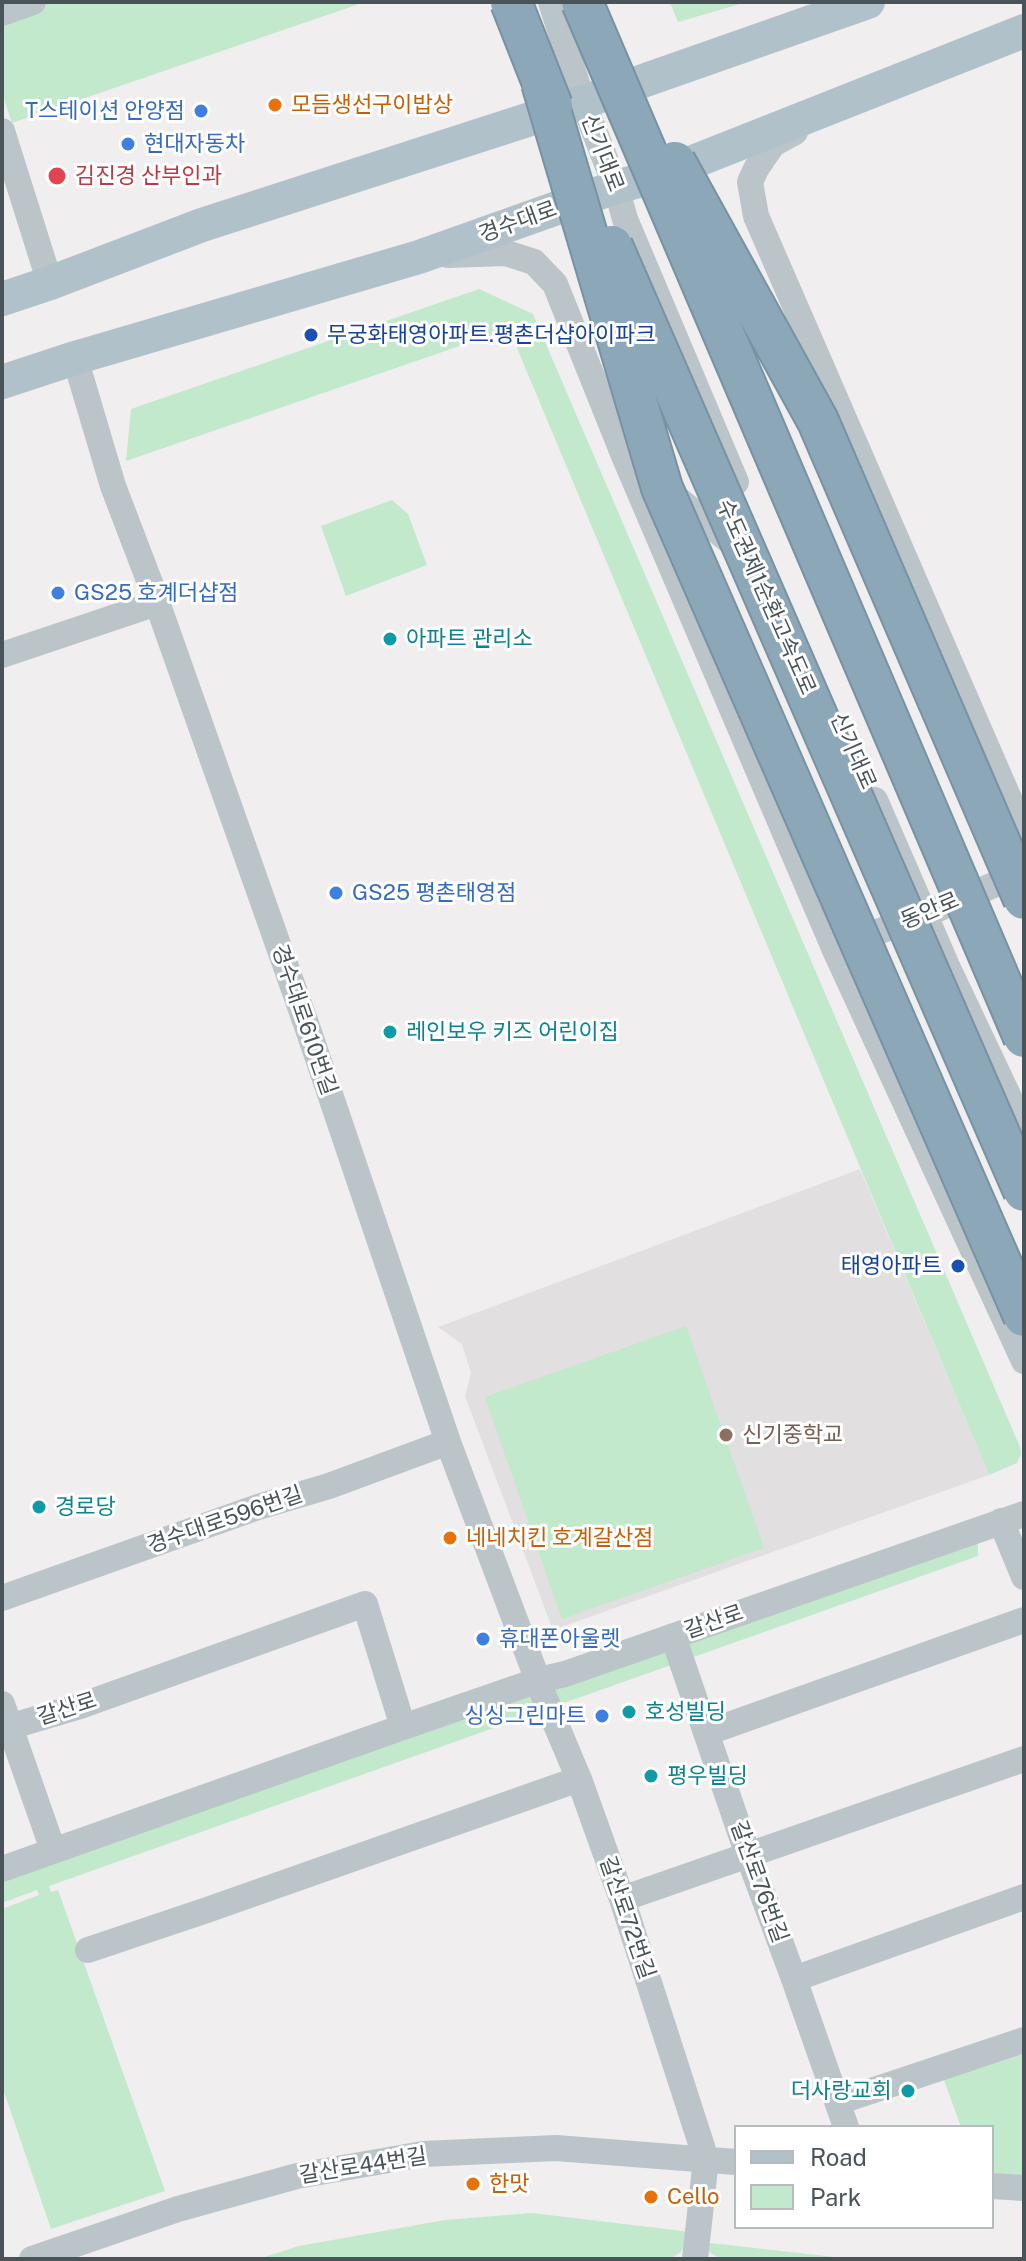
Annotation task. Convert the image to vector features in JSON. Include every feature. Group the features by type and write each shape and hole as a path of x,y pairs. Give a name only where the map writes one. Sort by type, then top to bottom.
{"highway":[{"name":"수도권제1순환고속도로","path":"511,2 542,83 1024,1191"},
{"path":"584,2 818,421 1024,899"},
{"path":"584,2 1024,1037"},
{"path":"542,83 662,488 1024,1316"}],"main road":[{"path":"2,299 269,202 626,88 868,2"},
{"name":"경수대로","path":"2,382 419,257 616,187 660,175 1024,31"}],"street":[{"path":"2,13 33,2"},
{"name":"신기대로","path":"551,2 583,102 631,233 947,966 1024,1129"},
{"name":"신기대로","path":"573,2 626,88 660,175 1024,1003"},
{"path":"889,83 773,144 750,182 756,216 1024,833"},
{"path":"2,131 50,283"},
{"path":"419,257 506,253 534,262 555,284 624,456 834,948 1024,1361"},
{"name":"경수대로610번길","path":"75,358 113,486 309,1032 448,1442 539,1680"},
{"path":"624,456 779,582"},
{"path":"2,655 157,603"},
{"name":"동안로","path":"834,948 926,914 1024,872"},
{"name":"경수대로596번길","path":"2,1598 448,1442"},
{"path":"1012,1518 1024,1577"},
{"name":"갈산로","path":"2,1869 403,1727 565,1674 1012,1518"},
{"name":"갈산로","path":"6,1716 80,1706 365,1604 403,1727"},
{"path":"706,1733 1024,1620"},
{"name":"갈산로76번길","path":"673,1636 842,2114"},
{"name":"갈산로72번길","path":"539,1680 622,1899 706,2159"},
{"path":"6,1716 53,1850"},
{"path":"622,1899 1024,1759"},
{"path":"88,1950 579,1779"},
{"path":"794,1979 1024,1897"},
{"path":"842,2114 1024,2040"},
{"name":"갈산로44번길","path":"47,2256 178,2209 297,2176 423,2154 556,2148 734,2162"},
{"path":"695,2259 706,2159"},
{"path":"994,2186 1024,2188"}],"shaded area":[{"name":"신기중학교","path":"860,1169 989,1475 553,1630 465,1396 471,1373 462,1344 438,1327"}],"green space":[{"path":"2,2 365,2 12,123 2,93"},
{"path":"670,2 747,2 678,22"},
{"path":"479,289 533,314 1020,1447 1017,1463 989,1475 509,329 126,461 131,409"},
{"path":"392,500 408,514 427,565 346,596 321,526"},
{"path":"686,1326 764,1548 562,1619 485,1397"},
{"path":"978,1543 978,1556 49,1886 51,1892 58,1890 165,2191 51,2229 2,2086 2,1909 39,1895 37,1890 2,1903 2,1875"},
{"path":"1024,2054 1024,2177 994,2173 994,2125 960,2125 944,2080"},
{"path":"532,2213 691,2232 681,2252 673,2257 258,2259 299,2246 445,2220"},
{"path":"710,2243 859,2259 721,2259 709,2252"}],"place":[{"name":"모듬생선구이밥상","path":"275,105"},
{"name":"T스테이션 안양점","path":"201,111"},
{"name":"현대자동차","path":"128,144"},
{"name":"김진경 산부인과","path":"57,176"},
{"name":"무궁화태영아파트.평촌더샵아이파크","path":"311,335"},
{"name":"GS25 호계더샵점","path":"58,593"},
{"name":"아파트 관리소","path":"390,639"},
{"name":"GS25 평촌태영점","path":"336,893"},
{"name":"레인보우 키즈 어린이집","path":"390,1032"},
{"name":"태영아파트","path":"958,1266"},
{"name":"신기중학교","path":"726,1435"},
{"name":"경로당","path":"39,1507"},
{"name":"네네치킨 호계갈산점","path":"450,1538"},
{"name":"휴대폰아울렛","path":"483,1639"},
{"name":"호성빌딩","path":"629,1712"},
{"name":"싱싱그린마트","path":"602,1716"},
{"name":"평우빌딩","path":"651,1776"},
{"name":"더사랑교회","path":"908,2091"},
{"name":"한맛","path":"473,2184"},
{"name":"Cello","path":"651,2197"}]}
